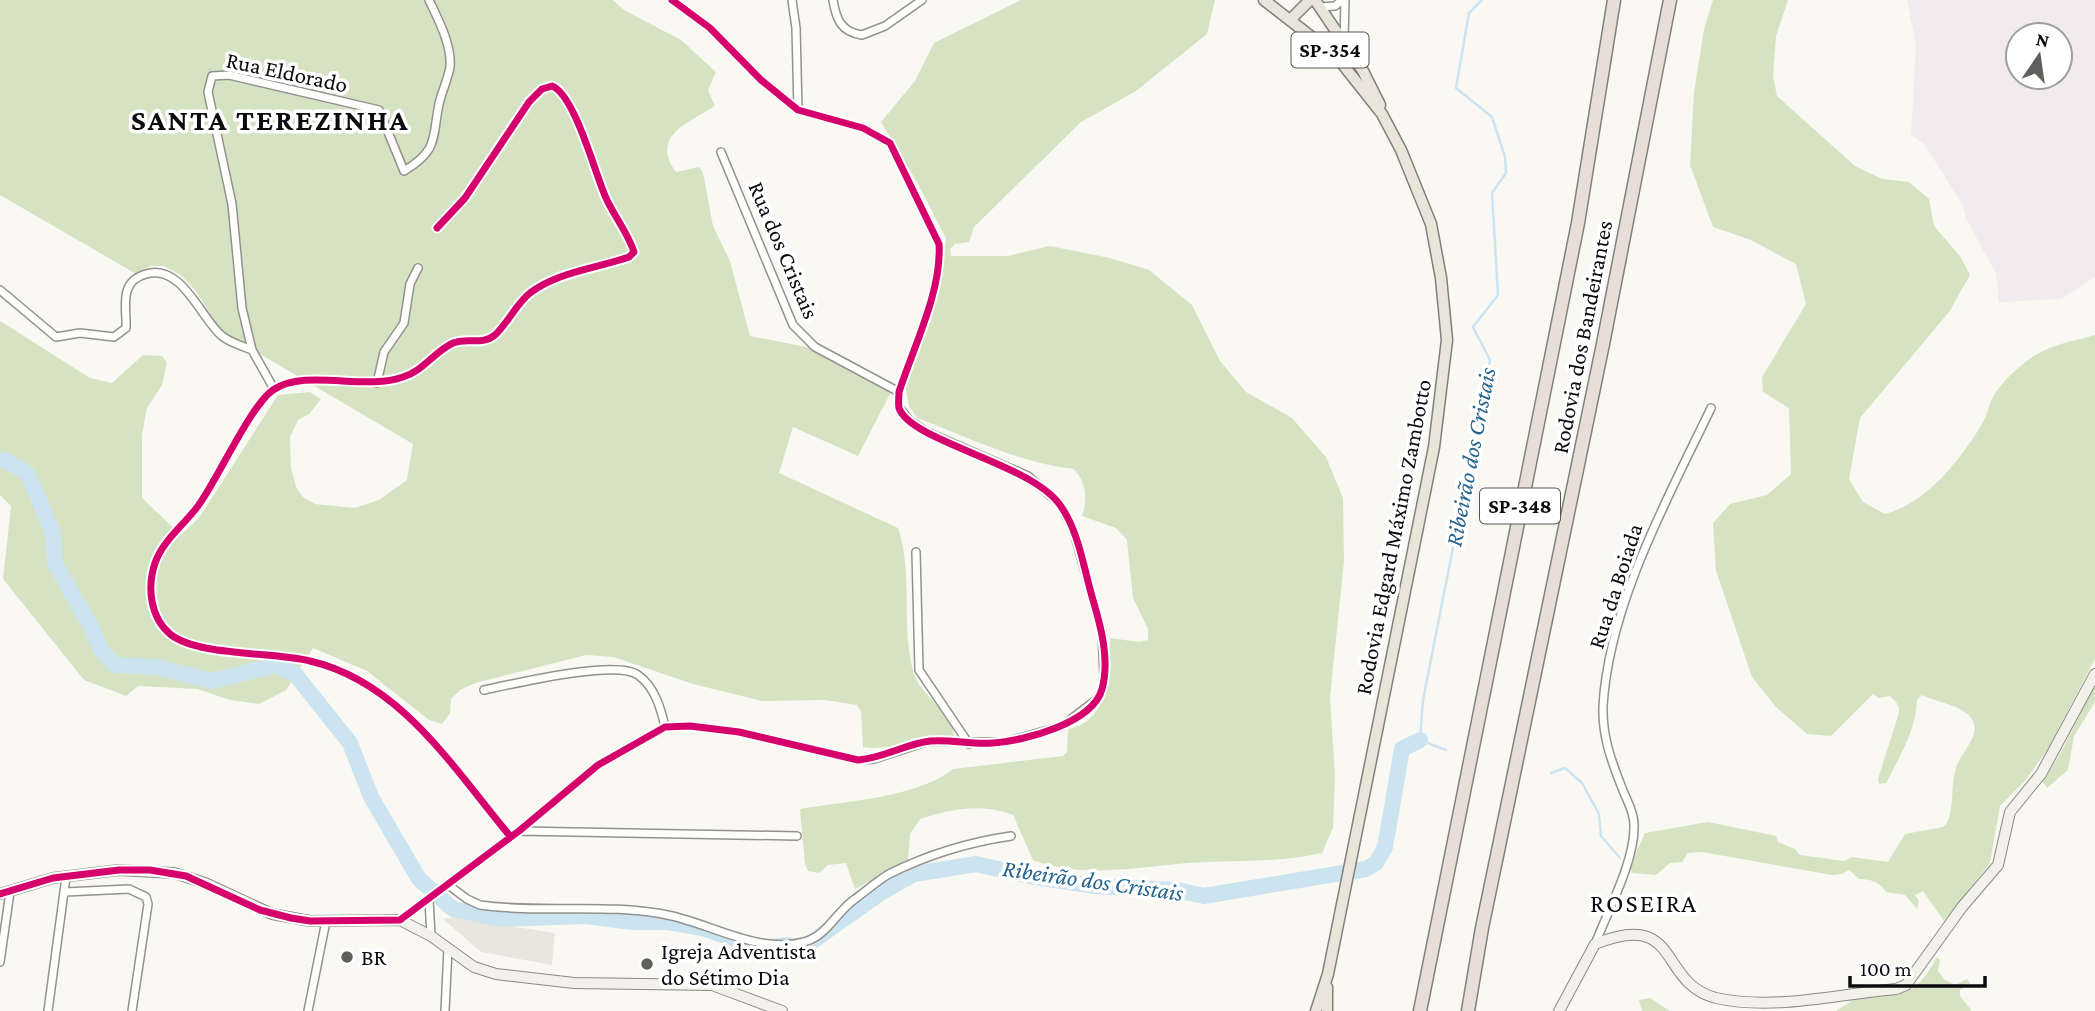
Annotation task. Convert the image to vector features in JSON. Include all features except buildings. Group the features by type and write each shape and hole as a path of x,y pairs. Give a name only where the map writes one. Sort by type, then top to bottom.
{"highway":[{"name":"Rodovia dos Bandeirantes","path":"1420,1011 1578,223 1614,0"},
{"name":"Rodovia dos Bandeirantes","path":"1468,1011 1482,928 1598,371 1670,0"}],"main road":[{"name":"Rodovia Edgard Máximo Zambotto","path":"1264,0 1336,55 1382,114"},
{"name":"Rodovia Edgard Máximo Zambotto","path":"1315,2 1370,83 1431,224 1441,278 1447,340 1436,434 1328,974 1316,1011"},
{"path":"1290,20 1315,2"},
{"name":"Rodovia Edgard Máximo Zambotto","path":"1327,1011 1328,974"}],"street":[{"name":"Rua Eldorado","path":"274,389 252,350 239,285 232,204 211,107 209,82 212,76 229,75 379,110 404,171 425,158 433,144 439,106 450,65 446,39 429,0"},
{"path":"400,920 519,831 560,794 598,765 665,727 690,726 747,734 858,761 874,759 929,741 969,744 1006,742 1053,729 1088,709 1102,691 1102,632 1073,529 1060,504 1028,476 925,431 909,420 899,407 899,392 937,280 939,244 890,144 863,128 798,110 761,80 710,28 672,0"},
{"path":"792,0 796,28 798,110"},
{"path":"833,0 835,15 844,29 862,35 885,26 922,0"},
{"path":"1315,2 1335,6 1343,0"},
{"path":"1343,0 1344,45"},
{"path":"437,228 465,198 529,102 542,89 552,86 560,90 579,126 605,198 634,252 629,257 564,277 530,293 497,333 485,342 456,342 413,374 377,383 316,381 274,389 260,404 197,509 162,547 153,573 153,608 171,636 186,642 218,650 310,661 381,691 419,727 510,836"},
{"name":"Rua dos Cristais","path":"721,152 787,313 800,335 815,347 899,392"},
{"path":"377,383 384,352 404,323 410,284 418,268"},
{"path":"0,290 56,337 80,334 114,337 121,335 126,328 124,297 129,285 144,274 164,274 188,293 224,338 252,350"},
{"name":"Rua da Boiada","path":"1595,944 1630,854 1634,828 1632,811 1603,731 1603,703 1612,648 1656,524 1711,408"},
{"path":"916,552 919,670 969,744"},
{"path":"484,690 569,673 629,671 638,675 651,689 660,706 665,727"},
{"path":"1559,1011 1595,944 1623,934 1644,935 1656,940 1696,990 1715,997 1778,1003 1896,989 1906,985 1962,907 1998,865 2010,812 2041,774 2095,674"},
{"path":"519,831 797,836"},
{"path":"445,886 480,905 640,911 706,924 761,943 793,943 815,937 853,900 887,876 924,859 987,839 1011,835"},
{"path":"0,962 5,893 66,877 119,870 174,873 205,883 272,914 310,921 400,920 431,936 474,967 496,974 574,984 712,985 782,1011"},
{"path":"48,1011 66,877"},
{"path":"65,892 128,889 146,897 148,904 132,1011"},
{"path":"430,898 431,936"},
{"path":"308,1011 326,921"},
{"path":"445,1011 448,948"}],"shaded area":[{"path":"1907,0 2095,0 2095,277 2061,299 1999,302 1996,274 1966,218 1963,206 1925,145 1911,135 1916,45"},
{"path":"467,915 491,923 555,933 552,965 481,952 443,919"}],"green space":[{"path":"0,0 613,0 624,10 681,40 716,72 708,90 715,106 676,132 667,149 669,159 676,172 699,167 703,173 713,226 730,261 750,336 811,348 887,389 890,394 858,456 793,427 779,473 898,528 905,564 908,638 914,674 923,690 949,721 954,738 863,747 861,711 857,705 825,700 762,701 693,684 613,657 586,655 475,683 460,690 451,699 450,713 442,724 429,720 367,671 313,648 286,690 259,704 230,700 197,689 138,686 126,696 84,680 3,579 11,506 0,495 0,321 90,378 112,383 143,355 162,356 167,363 162,385 147,408 142,435 142,498 181,535 199,518 278,395 310,392 321,399 309,414 298,420 290,437 291,468 296,487 303,497 315,504 355,508 379,500 407,480 413,444 221,331 195,290 181,275 164,266 150,266 138,275 0,195"},
{"path":"1021,0 1215,0 1207,34 1136,91 1081,122 974,227 969,242 955,244 950,249 951,256 1008,256 1050,246 1110,258 1149,270 1192,305 1220,361 1246,392 1292,418 1326,457 1343,498 1344,561 1330,697 1335,776 1333,828 1322,853 1272,860 1188,863 1110,870 1071,869 1033,860 1013,815 978,808 944,812 920,819 910,834 908,861 855,889 846,863 828,865 819,873 808,871 805,864 800,809 901,792 938,779 953,769 1063,756 1067,752 1068,729 1082,724 1100,705 1107,679 1110,638 1139,642 1148,640 1148,629 1133,598 1127,540 1116,528 1082,516 1085,491 1074,469 1033,461 994,448 917,418 909,406 905,385 942,268 946,238 881,122 915,81 934,43"},
{"path":"1713,0 1788,0 1776,36 1773,76 1777,96 1855,166 1882,179 1909,182 1929,199 1934,226 1960,256 1970,275 1949,312 1860,418 1849,479 1863,502 1885,514 1915,500 1953,465 1984,421 1995,393 2016,370 2049,348 2095,335 2095,659 2048,749 2024,782 2000,806 1990,863 1944,921 1923,891 1915,895 1919,901 1917,909 1905,895 1886,892 1878,883 1859,879 1849,870 1832,875 1702,852 1688,853 1682,862 1670,863 1656,875 1632,873 1630,866 1645,833 1708,822 1776,836 1778,842 1795,849 1800,855 1844,861 1852,857 1888,862 1905,834 1943,827 1947,823 1956,768 1975,728 1967,713 1959,708 1922,695 1917,700 1914,722 1902,753 1886,783 1879,784 1878,779 1899,713 1898,705 1890,696 1879,698 1873,694 1831,736 1807,734 1776,707 1752,677 1716,571 1713,523 1730,504 1767,495 1791,474 1789,408 1763,392 1762,377 1806,304 1796,264 1751,240 1713,227 1690,165 1694,92 1704,29"},
{"path":"2095,684 2095,702 2074,736 2068,770 2047,788 2042,781 2064,746"},
{"path":"1937,957 1940,960 1938,971 1945,980 1955,985 1967,979 1970,983 1960,990 1960,996 1972,1011 1836,1011 1858,997 1911,988 1919,983"},
{"path":"1650,998 1670,1011 1642,1011 1639,1000"}],"waterway":[{"name":"Ribeirão dos Cristais","path":"1446,750 1420,740 1423,700 1490,360 1473,327 1498,295 1492,193 1506,173 1505,157 1492,117 1456,88 1469,13 1482,0"},
{"name":"Ribeirão dos Cristais","path":"0,460 5,460 28,474 53,533 55,564 101,650 115,665 156,667 212,681 276,665 295,674 350,743 371,797 419,879 453,909 500,919 586,916 632,922 668,922 702,928 761,948 788,945"},
{"name":"Ribeirão dos Cristais","path":"810,943 882,892 914,874 976,864 1029,876 1095,886 1177,890 1204,896 1366,869 1376,863 1385,847 1402,749 1420,740"},
{"path":"1551,773 1565,768 1582,783 1599,814 1601,836 1620,858"}],"cycle path":[{"path":"0,894 53,878 119,870 150,870 186,876 260,910 291,918 310,921 400,920 519,831 598,765 665,727 690,726 739,732 858,760 930,741 1006,742 1039,734 1086,712 1096,701 1102,689 1105,655 1076,539 1067,515 1045,490 1024,477 925,432 908,420 899,408 899,392 936,281 939,244 890,143 863,128 798,110 761,80 710,28 672,0"},
{"path":"437,228 465,198 529,102 542,89 552,86 569,104 606,198 634,252 629,257 552,280 525,297 495,335 480,341 453,343 403,377 371,382 301,381 273,390 254,411 198,506 168,540 159,555 151,582 152,601 163,627 182,641 216,650 310,661 342,672 372,688 423,731 510,836"}],"place":[{"name":"BR","path":"347,957"},
{"name":"Igreja Adventista do Sétimo Dia","path":"647,964"}],"district":[{"name":"SANTA TEREZINHA","path":"270,119"},
{"name":"ROSEIRA","path":"1644,903"}]}
